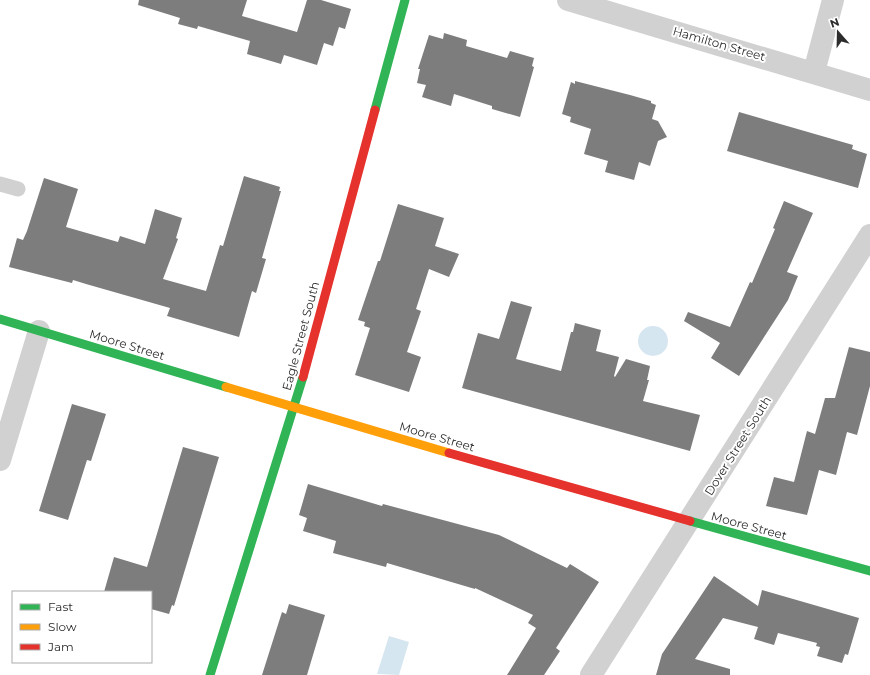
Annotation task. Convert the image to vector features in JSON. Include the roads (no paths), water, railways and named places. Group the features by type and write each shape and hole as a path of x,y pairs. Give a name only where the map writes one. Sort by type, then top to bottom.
{"street":[{"name":"Eagle Street South","path":"210,675 294,408 405,0"},
{"name":"Hamilton Street","path":"568,0 814,72 870,90"},
{"path":"814,72 833,0"},
{"name":"Dover Street South","path":"591,675 690,522 870,236"},
{"name":"Moore Street","path":"0,319 294,408 690,522 870,571"},
{"path":"0,460 39,331"}],"lane":[{"path":"0,184 18,189"}]}
